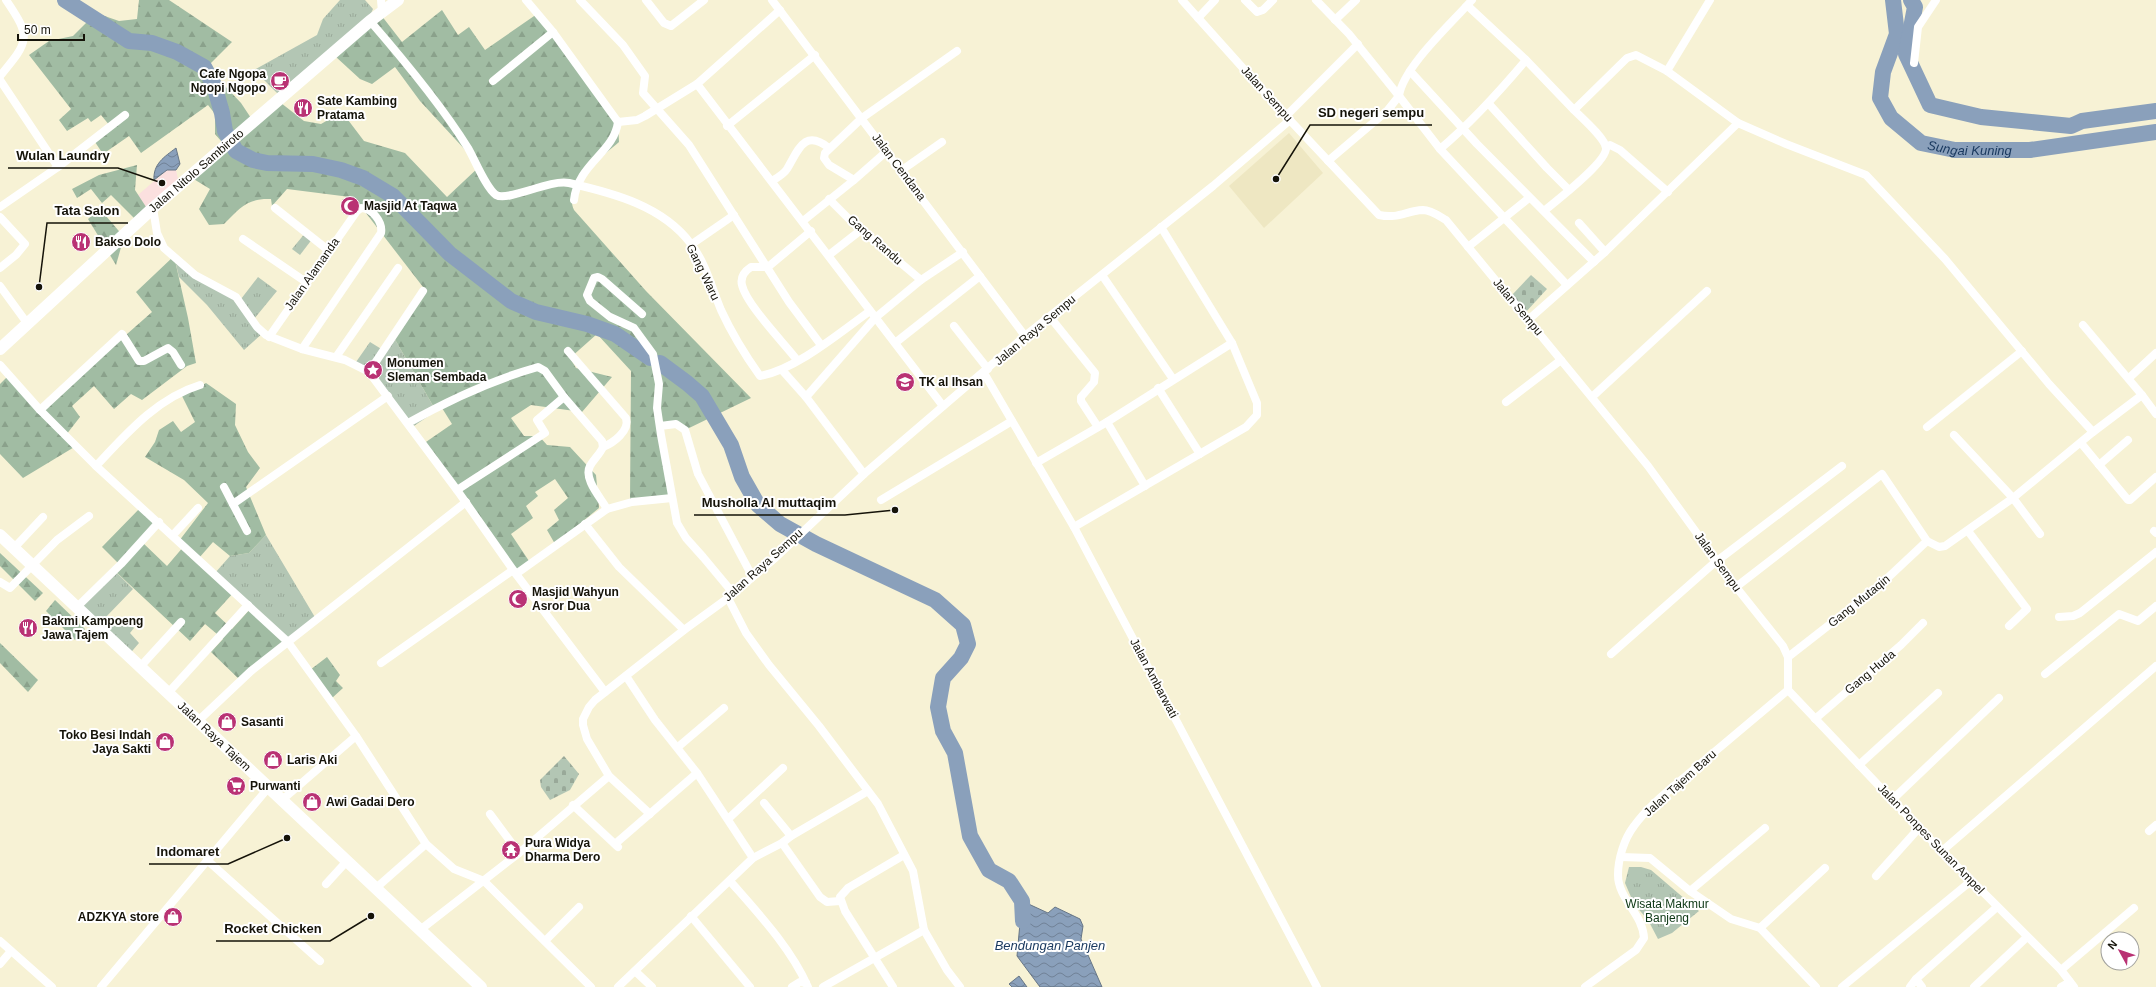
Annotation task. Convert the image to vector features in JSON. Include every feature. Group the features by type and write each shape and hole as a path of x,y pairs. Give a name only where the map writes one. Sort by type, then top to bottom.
{"main road":[{"name":"Jalan Nitolo Sambiroto","path":"0,349 153,208 370,21 382,6 397,0"},
{"name":"Jalan Raya Tajem","path":"0,535 481,987"}],"street":[{"path":"0,76 16,56 24,37 24,32 19,19 6,0"},
{"path":"526,0 553,32 618,122"},
{"path":"580,0 632,56 645,76 643,93 689,145 789,302 821,346"},
{"path":"646,0 664,23 671,26 704,0"},
{"name":"Jalan Cendana","path":"772,0 1026,336"},
{"name":"Jalan Sempu","path":"1182,0 1288,118 1379,215 1389,217 1402,216 1423,210 1434,213 1446,220 1648,466 1736,587 1783,646 1788,657"},
{"path":"1198,18 1215,0"},
{"path":"1245,0 1257,12 1263,10 1273,0"},
{"path":"1316,0 1358,44 1440,149 1567,285"},
{"path":"1335,20 1356,0"},
{"path":"1328,161 1387,111 1399,96 1400,86 1410,71 1472,0"},
{"path":"1667,71 1710,0"},
{"path":"1914,63 1918,27 1936,0"},
{"path":"1466,7 1469,7 1526,60 1601,138 1606,147"},
{"path":"618,122 637,120 697,84 780,10"},
{"name":"Gang Waru","path":"370,21 424,88 468,148 493,192 502,197 555,183 576,186 642,204 667,221 692,244 736,338 760,376 782,370"},
{"path":"493,81 553,32"},
{"name":"Jalan Raya Sempu","path":"650,814 609,776 587,739 582,725 589,707 605,692 730,596 774,559 864,474 943,406 1026,336 1213,186 1288,118 1358,44"},
{"path":"854,180 830,165 824,158 829,148 862,118 957,51"},
{"path":"727,126 815,55"},
{"path":"1574,110 1630,56 1640,56 1667,71 1738,123 1786,144 1866,175 1945,259 2022,351 2093,432"},
{"path":"1440,149 1464,129 1489,104 1526,60"},
{"path":"1410,71 1529,198 1544,211 1594,262"},
{"path":"0,80 58,167"},
{"path":"697,84 727,126 811,231 875,318 943,406"},
{"path":"1489,104 1546,168 1569,190"},
{"path":"0,207 58,167 125,115"},
{"path":"574,200 576,186 580,177 614,137 618,122"},
{"path":"1528,320 1605,252 1738,123"},
{"path":"772,181 786,170 793,155 808,140 818,141 829,148"},
{"path":"902,170 942,142"},
{"path":"1606,147 1610,145 1620,150 1668,192"},
{"path":"1544,211 1598,165 1606,147"},
{"path":"803,221 887,151"},
{"path":"1468,247 1529,198"},
{"name":"Gang Randu","path":"829,199 861,230 921,280"},
{"name":"Jalan Alamanda","path":"269,337 328,250 357,211 363,207 373,214 381,226 381,233 302,349"},
{"path":"153,208 157,233 166,250 195,275 236,297 257,327 269,337 302,349 336,357 369,372 466,502 515,572 605,692"},
{"path":"275,208 328,250"},
{"path":"692,244 734,215"},
{"path":"0,217 25,244 16,255 0,268"},
{"path":"1579,224 1605,252"},
{"path":"1074,527 1246,427 1257,415 1257,403 1232,343 1161,227"},
{"path":"829,255 861,230"},
{"path":"797,360 755,307 742,285 741,279 748,269 756,266 768,267 811,231"},
{"path":"243,238 306,282"},
{"path":"806,397 875,318 921,280 963,252"},
{"path":"336,357 398,268"},
{"path":"1102,275 1173,379"},
{"path":"895,343 980,276"},
{"path":"642,314 602,279 598,277 594,278 587,295 590,301 610,317 634,328 654,358 659,384 657,408 677,523 686,538 703,557 730,596 746,633 769,665 819,726 868,791 892,829 913,871 924,930 947,970 960,987"},
{"path":"0,286 27,323"},
{"path":"369,372 423,291"},
{"path":"1592,397 1708,291"},
{"path":"864,474 806,397 782,370 821,346 870,311"},
{"path":"1050,317 1095,373 1094,382 1081,397 1081,401 1098,427"},
{"path":"2083,325 2129,378 2156,414"},
{"name":"Jalan Ambarwati","path":"954,326 986,371 1012,421 1074,527 1317,987"},
{"path":"40,410 122,334 139,361 144,361 168,348 173,352 181,365"},
{"path":"1036,463 1107,422 1158,388 1232,343"},
{"path":"568,351 626,418 626,426 620,435 603,447 591,464 588,472 607,509"},
{"path":"1927,427 2022,351"},
{"path":"2129,378 2156,354"},
{"path":"1506,402 1561,360"},
{"path":"0,365 40,410 96,466 159,522 288,642 356,736 426,844 454,869 484,881 591,987"},
{"path":"408,423 445,402 504,377 538,367 545,371 564,397 600,436 603,447"},
{"path":"96,466 141,420 185,390 200,385"},
{"path":"1158,388 1200,454"},
{"path":"233,504 388,396"},
{"path":"1736,587 1882,474 1927,541 1939,547 1945,546 2013,498 2093,432 2142,396"},
{"path":"457,490 545,434 537,420 564,397"},
{"path":"881,500 1012,421"},
{"path":"1107,422 1145,486"},
{"path":"660,426 676,424 684,430 698,474 752,576"},
{"path":"1954,435 2013,498 2040,534"},
{"path":"2099,465 2128,440"},
{"path":"2081,443 2130,500 2156,477"},
{"path":"1611,654 1717,561 1842,466"},
{"path":"224,487 247,531"},
{"path":"381,663 607,509 632,502 672,498"},
{"path":"198,720 252,671 466,502"},
{"path":"173,535 198,508"},
{"path":"0,582 9,588 57,540 89,516"},
{"path":"14,548 43,517"},
{"path":"77,607 159,522"},
{"path":"585,524 619,567 684,630"},
{"path":"1968,531 2027,608 2008,626"},
{"name":"Gang Mutaqin","path":"1788,657 1879,586 1927,541"},
{"path":"2059,617 2073,616 2080,613 2156,552"},
{"path":"168,693 248,605"},
{"path":"2045,674 2119,614 2138,621 2156,606"},
{"path":"140,667 181,622"},
{"name":"Gang Huda","path":"1815,719 1902,645 1923,623"},
{"path":"1788,657 1788,690"},
{"path":"1942,851 2156,666"},
{"path":"626,676 655,720 678,747 697,773 753,858"},
{"name":"Jalan Ponpes Sunan Ampel","path":"1788,690 1919,828 2061,970 2072,984"},
{"name":"Jalan Tajem Baru","path":"1585,987 1636,950 1644,938 1641,923 1620,887 1618,865 1625,840 1644,814 1788,690"},
{"path":"1859,765 1938,693"},
{"path":"1893,799 1999,698"},
{"path":"678,747 724,708"},
{"path":"282,800 356,736"},
{"path":"728,819 783,768"},
{"path":"573,805 617,846 650,814 697,773"},
{"path":"420,930 519,853 573,805 609,776"},
{"path":"101,987 269,788"},
{"path":"618,987 753,858 782,843 790,836 868,791"},
{"path":"764,803 790,836"},
{"path":"490,814 519,853"},
{"path":"2149,832 2156,825"},
{"path":"1690,891 1765,828"},
{"path":"1876,876 1919,828"},
{"path":"782,843 820,897 827,902 840,900"},
{"path":"376,888 426,844"},
{"path":"893,987 840,900 841,894 848,888 904,855"},
{"path":"1621,857 1650,858 1690,891 1731,919 1760,928 1816,987"},
{"path":"208,860 320,961"},
{"path":"326,884 347,861"},
{"path":"1760,928 1825,868"},
{"path":"730,881 786,949 807,985"},
{"path":"1842,987 1971,881"},
{"path":"545,941 579,907"},
{"path":"1910,987 1916,979 1997,907"},
{"path":"2061,970 2134,908"},
{"path":"691,916 750,987"},
{"path":"823,987 924,930"},
{"path":"1974,987 2027,937"},
{"path":"0,940 52,987"},
{"path":"0,964 11,951"},
{"path":"635,971 652,987"},
{"path":"1916,979 1922,987"},
{"path":"38,987 44,980"},
{"path":"792,987 800,982 807,985"},
{"path":"2061,987 2072,984"}],"shaded area":[{"path":"1289,133 1323,173 1264,228 1229,186"},
{"path":"167,170 176,170 180,188 150,213 138,195"}],"green space":[{"path":"139,0 169,0 232,42 207,67 241,103 255,124 281,103 304,121 321,124 342,112 364,141 405,153 447,197 480,166 420,101 395,67 372,84 360,79 336,57 381,15 402,42 442,10 458,35 469,27 485,50 537,14 618,122 619,142 585,172 578,181 573,191 572,200 574,210 646,291 751,398 685,430 675,423 658,426 669,497 630,501 631,371 597,334 570,358 576,368 612,377 582,412 531,405 511,418 524,436 539,436 547,445 570,447 596,475 599,508 555,544 547,530 559,520 554,510 568,498 555,479 535,492 538,496 526,506 533,518 511,534 529,561 515,571 423,444 452,424 442,408 436,411 393,336 423,287 359,204 350,197 287,189 272,206 271,199 256,200 244,205 224,224 209,225 199,209 210,189 192,178 227,148 215,134 215,114 208,105 141,153 129,136 103,154 93,139 110,126 101,115 91,122 88,118 67,131 59,120 71,109 29,55 49,41 73,36 96,13 119,21 137,19"},
{"path":"340,0 365,0 373,9 368,20 281,97 254,70 317,35 323,19"},
{"path":"137,165 135,190 150,213 139,223 111,195 102,203 91,189 77,198 72,189 99,175"},
{"path":"100,209 124,237 116,265 88,219"},
{"path":"306,232 313,238 300,255 292,249"},
{"path":"174,256 192,271 241,299 258,277 277,291 254,319 264,332 244,350 207,305 179,277"},
{"path":"174,256 188,318 196,363 187,366 142,400 131,394 114,409 94,386 72,406 80,417 66,435 76,446 23,478 0,454 0,384 10,374 42,409 152,312 136,292"},
{"path":"1531,275 1547,289 1525,313 1512,295"},
{"path":"393,336 436,411 411,428 356,362 370,342 383,350"},
{"path":"206,383 236,404 235,425 248,452 260,468 246,487 266,535 249,553 230,556 213,542 199,558 235,591 215,613 232,629 252,607 289,642 241,681 211,652 223,639 205,624 190,641 114,570 119,564 102,547 141,507 159,523 142,542 167,566 184,546 179,541 208,503 184,480 145,457 155,442 159,430 173,421 181,432 195,422 182,396"},
{"path":"266,535 316,619 289,642 215,573 230,556 249,553"},
{"path":"0,553 43,593 35,601 0,566"},
{"path":"114,570 133,589 105,618 115,626 124,617 134,628 130,633 139,643 127,657 77,609"},
{"path":"55,600 85,629 75,640 46,611"},
{"path":"0,643 38,680 28,692 0,663"},
{"path":"327,657 340,675 336,681 343,688 331,699 310,670"},
{"path":"564,756 579,774 570,790 550,800 541,787 540,780"},
{"name":"Wisata Makmur Banjeng","path":"1629,867 1641,867 1651,870 1699,911 1672,933 1658,939 1648,920 1634,904 1625,883"}],"water":[{"path":"176,148 180,164 176,170 167,170 154,180 157,165"},
{"name":"Bendungan Panjen","path":"1022,901 1048,913 1055,907 1080,919 1083,926 1081,939 1102,987 1040,987 1017,956"},
{"path":"1019,976 1027,987 1012,987 1009,984"}],"waterway":[{"path":"65,0 129,41 152,43 177,52 204,67 214,85 222,113 225,131 236,151 253,160 267,163 313,164 341,170 363,178 393,196 450,254 511,301 536,312 587,324 615,334 650,358"},
{"name":"Sungai Kuning","path":"1893,0 1897,34 1883,72 1880,98 1891,118 1921,143 1955,150 2030,150 2156,132"},
{"path":"1911,0 1915,7 1906,54 1930,105 1981,117 2071,126 2082,121 2156,111"},
{"path":"660,363 702,396 731,445 742,477 758,505 780,524 816,544 935,600 963,625 968,644 961,658 943,678 938,707 943,731 955,753 970,836 989,870 1009,881 1022,901 1023,921"}],"place":[{"name":"Cafe Ngopa Ngopi Ngopo","path":"280,81"},
{"name":"Sate Kambing Pratama","path":"303,108"},
{"name":"SD negeri sempu","path":"1276,179"},
{"name":"Wulan Laundry","path":"162,183"},
{"name":"Masjid At Taqwa","path":"350,206"},
{"name":"Bakso Dolo","path":"81,242"},
{"name":"Tata Salon","path":"39,287"},
{"name":"Monumen Sleman Sembada","path":"373,370"},
{"name":"TK al Ihsan","path":"905,382"},
{"name":"Musholla Al muttaqim","path":"895,510"},
{"name":"Masjid Wahyun Asror Dua","path":"518,599"},
{"name":"Bakmi Kampoeng Jawa Tajem","path":"28,628"},
{"name":"Sasanti","path":"227,722"},
{"name":"Toko Besi Indah Jaya Sakti","path":"165,742"},
{"name":"Laris Aki","path":"273,760"},
{"name":"Purwanti","path":"236,786"},
{"name":"Awi Gadai Dero","path":"312,802"},
{"name":"Indomaret","path":"287,838"},
{"name":"Pura Widya Dharma Dero","path":"511,850"},
{"name":"Rocket Chicken","path":"371,916"},
{"name":"ADZKYA store","path":"173,917"}]}
